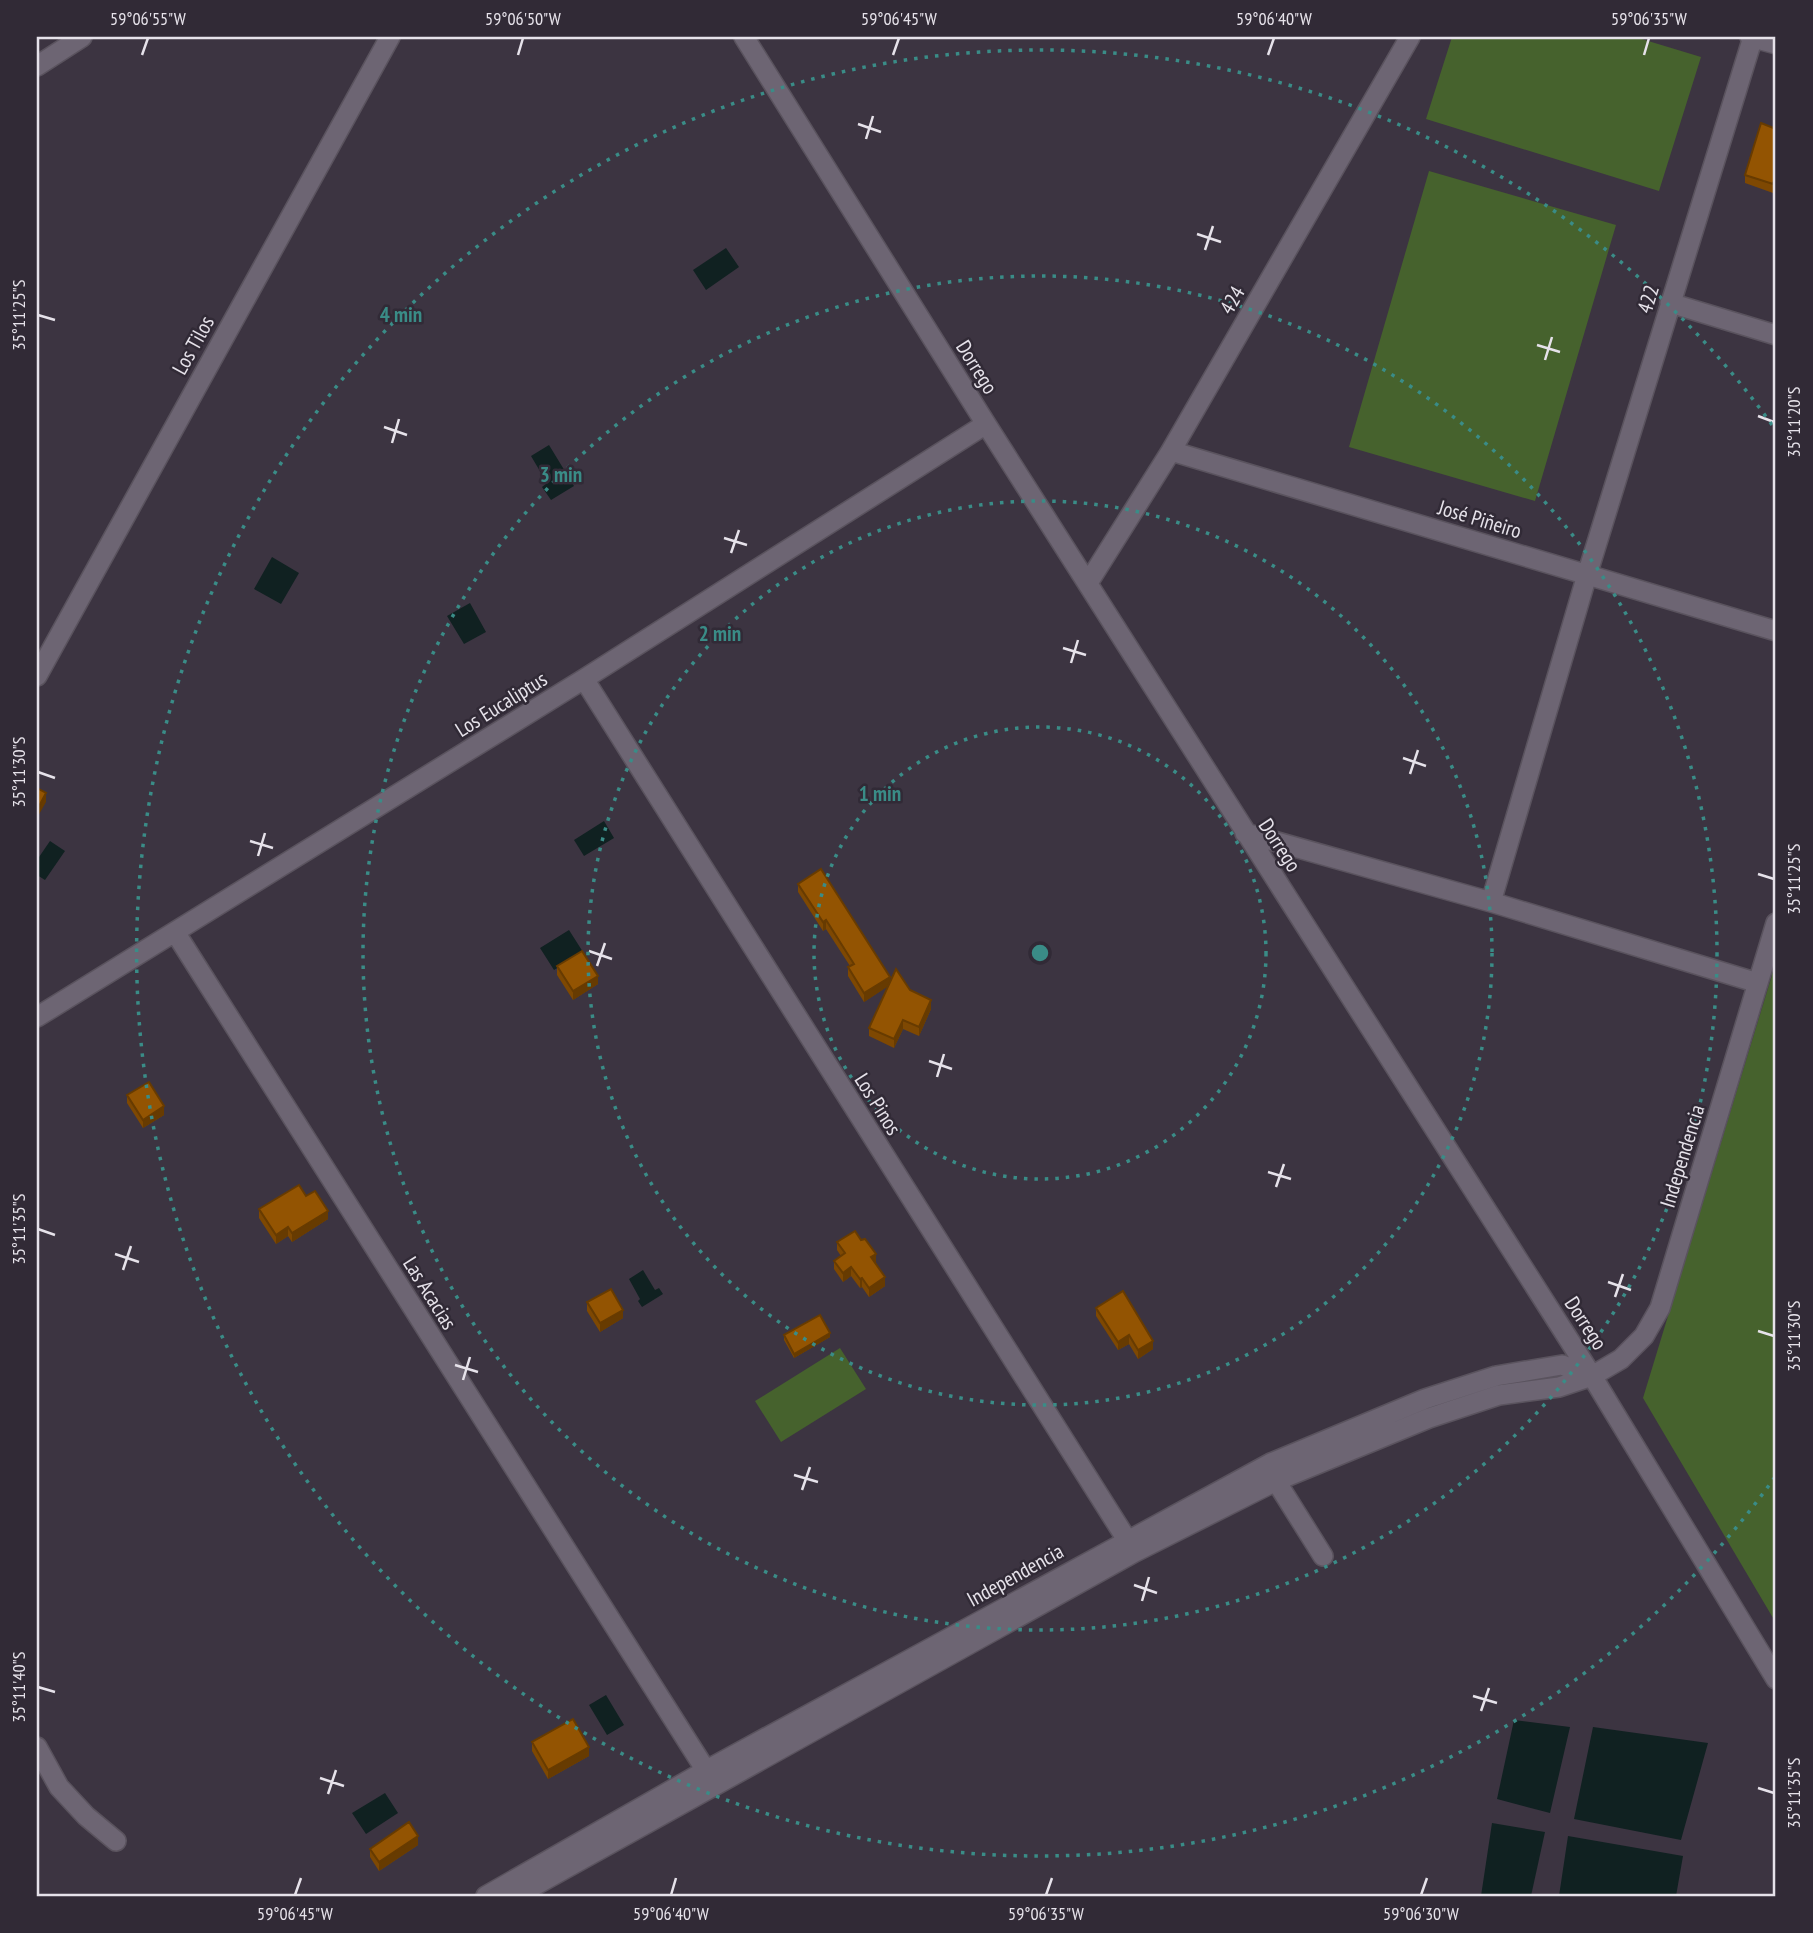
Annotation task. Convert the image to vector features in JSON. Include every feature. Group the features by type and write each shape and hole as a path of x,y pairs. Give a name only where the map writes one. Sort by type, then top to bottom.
{"street":[{"path":"37,65 82,37"},
{"name":"Los Tilos","path":"37,676 390,37"},
{"name":"Dorrego","path":"744,37 1245,833 1592,1376 1776,1679"},
{"name":"424","path":"1087,583 1171,451 1410,37"},
{"path":"1752,37 1776,44"},
{"name":"422","path":"1491,902 1587,575 1752,37"},
{"path":"1670,303 1776,335"},
{"name":"Los Eucaliptus","path":"37,1017 584,679 986,424"},
{"name":"José Piñeiro","path":"1171,451 1776,631"},
{"name":"Los Pinos","path":"584,679 1131,1546"},
{"path":"1245,833 1491,902 1758,983"},
{"name":"Independencia","path":"486,1896 710,1778 1131,1546 1273,1472 1425,1399 1496,1376 1562,1365 1592,1376 1621,1359 1644,1336 1660,1308 1776,923"},
{"name":"Las Acacias","path":"175,932 710,1778"},
{"path":"1273,1472 1323,1556"},
{"path":"37,1747 59,1787 86,1816 117,1841"},
{"name":"Independencia","path":"516,1896 710,1778"}],"green space":[{"path":"1452,37 1635,37 1701,57 1659,191 1426,119"},
{"path":"1429,171 1616,225 1535,501 1349,447"},
{"path":"1776,962 1776,1623 1643,1398"},
{"path":"840,1348 866,1389 781,1442 755,1401"}],"shaded area":[{"path":"726,248 739,267 706,290 693,270"},
{"path":"549,445 574,486 551,500 542,487 547,483 531,456"},
{"path":"272,557 299,573 281,604 254,589"},
{"path":"470,603 486,632 464,644 447,616"},
{"path":"604,821 614,838 584,856 574,840"},
{"path":"50,841 65,851 45,880 37,875 37,860"},
{"path":"569,930 583,952 554,970 540,948"},
{"path":"643,1270 655,1290 659,1288 663,1294 642,1307 629,1279"},
{"path":"606,1695 624,1725 607,1735 589,1705"},
{"path":"1514,1720 1570,1727 1550,1813 1497,1799"},
{"path":"1593,1727 1708,1743 1681,1840 1574,1819"},
{"path":"385,1793 398,1813 366,1834 352,1813"},
{"path":"1492,1823 1545,1832 1531,1896 1481,1896"},
{"path":"1568,1836 1683,1856 1676,1896 1559,1896"}],"building":[{"path":"1761,123 1776,129 1776,174 1773,184 1745,175"},
{"path":"37,788 46,793 37,810"},
{"path":"821,869 890,977 864,993 848,967 854,964 826,920 823,922 798,884"},
{"path":"582,951 598,976 573,991 557,966"},
{"path":"896,969 910,990 931,1000 919,1027 903,1020 894,1039 869,1028"},
{"path":"149,1082 164,1106 143,1120 127,1095"},
{"path":"299,1185 306,1196 315,1191 328,1211 292,1233 288,1227 276,1235 259,1209"},
{"path":"855,1231 876,1254 871,1257 885,1277 869,1288 851,1267 843,1273 834,1261 845,1253 837,1242"},
{"path":"611,1289 623,1310 600,1323 587,1302"},
{"path":"1123,1291 1153,1341 1138,1350 1129,1335 1118,1342 1096,1308"},
{"path":"820,1315 830,1333 794,1354 784,1335"},
{"path":"573,1719 589,1747 548,1770 532,1742"},
{"path":"409,1822 418,1836 379,1862 370,1849"}]}
